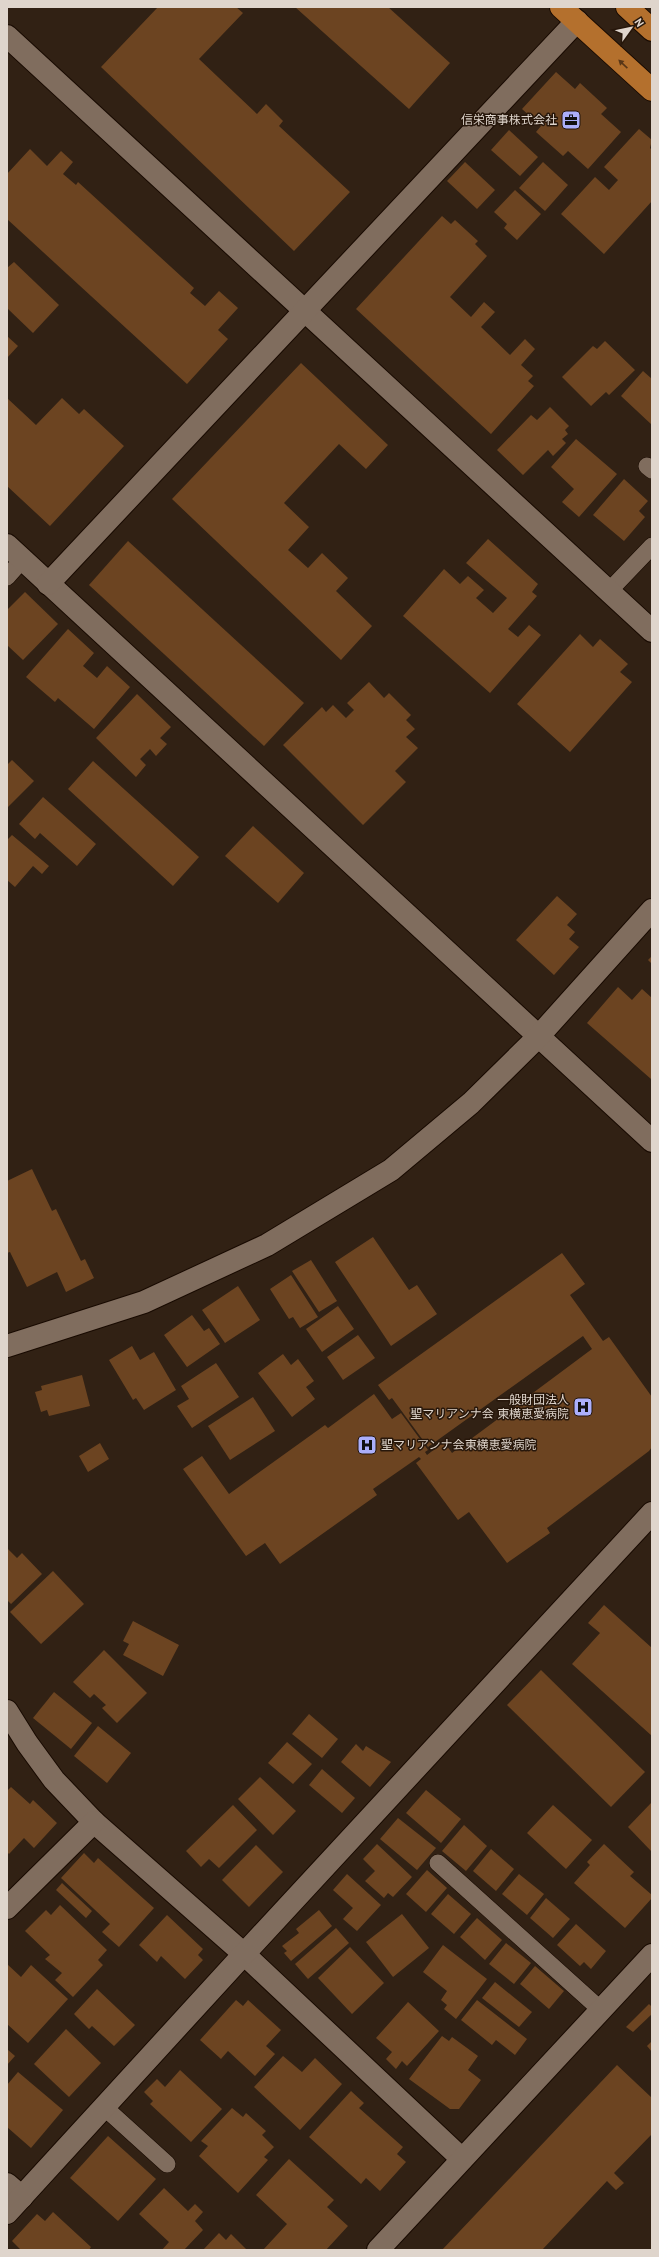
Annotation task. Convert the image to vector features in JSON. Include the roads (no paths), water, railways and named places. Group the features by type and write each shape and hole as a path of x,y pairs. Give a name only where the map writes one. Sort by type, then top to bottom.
{"highway":[{"path":"561,7 652,90"},
{"path":"627,7 652,30"}],"street":[{"path":"48,584 577,21"},
{"path":"7,36 652,631"},
{"path":"15,553 652,1141"},
{"path":"7,1346 144,1302 267,1245 391,1170 471,1103 538,1037 652,910"},
{"path":"7,2213 14,2190 104,2107 652,1513"},
{"path":"7,1711 27,1743 54,1780 94,1822 244,1954 462,2159"},
{"path":"7,1908 94,1822"},
{"path":"378,2250 652,1955"}],"lane":[{"path":"609,592 652,546"},
{"path":"7,577 15,553"},
{"path":"438,1863 601,2010"},
{"path":"104,2107 167,2164"}],"place":[{"name":"信栄商事株式会社","path":"571,120"},
{"name":"一般財団法人 聖マリアンナ会 東横恵愛病院","path":"583,1407"},
{"name":"聖マリアンナ会東横恵愛病院","path":"367,1445"}]}
